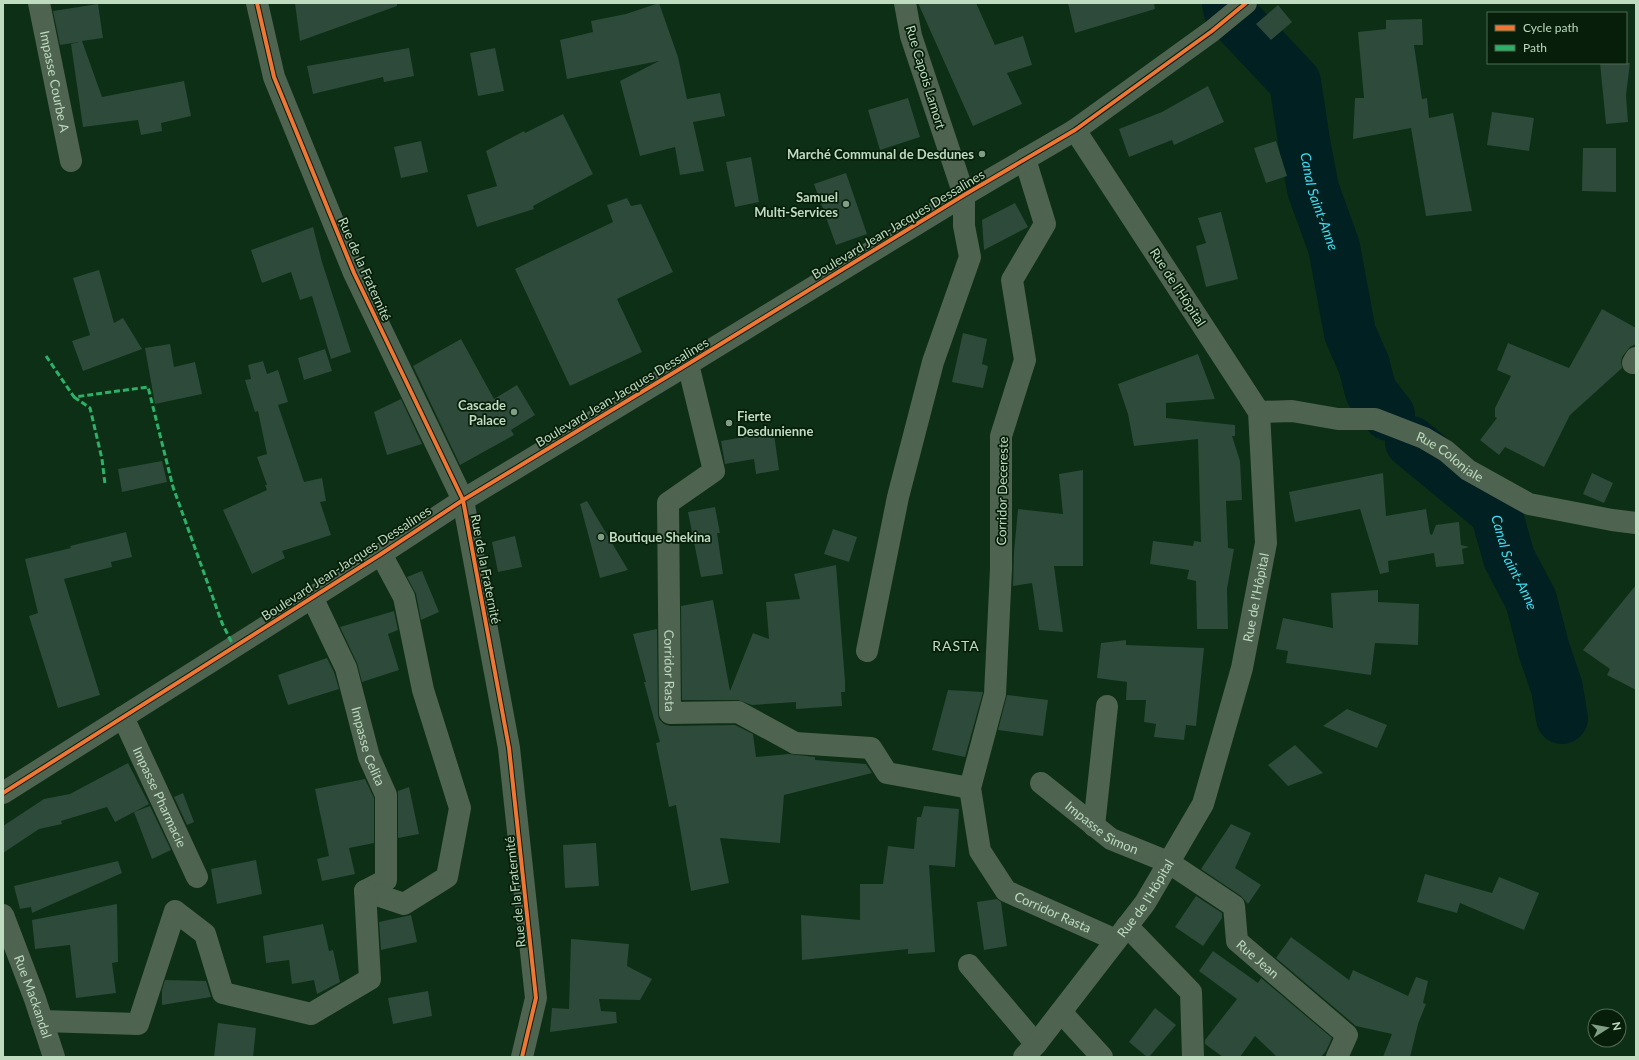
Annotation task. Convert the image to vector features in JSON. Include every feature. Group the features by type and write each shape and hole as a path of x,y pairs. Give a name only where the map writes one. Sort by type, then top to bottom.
{"street":[{"name":"Impasse Courbe A","path":"39,3 70,161"},
{"name":"Rue de la Fraternité","path":"257,3 274,77 354,274 463,500 509,748 536,998 522,1057"},
{"name":"Rue Capois Lamort","path":"867,651 898,497 931,370 970,257 964,226 964,195 911,36 905,3"},
{"name":"Boulevard Jean-Jacques Dessalines","path":"3,793 381,554 463,500 964,195 1075,130 1212,31 1243,5"},
{"name":"Rue de l'Hôpital","path":"1030,1051 1144,903 1202,804 1243,660 1266,543 1259,412 1075,130"},
{"name":"Corridor Decereste","path":"970,788 995,694 1001,569 1001,436 1025,360 1012,280 1045,224 1025,159"},
{"name":"Corridor Rasta","path":"688,364 714,471 668,504 670,713 738,712 795,744 871,748 888,773 970,788 980,851 1006,892 1121,933"},
{"name":"Rue Coloniale","path":"1259,412 1292,411 1338,419 1375,419 1424,438 1446,451 1468,470 1529,504 1612,520 1636,523"},
{"path":"42,1021 138,1024 175,911 205,934 223,993 311,1014 370,979 365,892 404,904 447,877 460,808 423,690 404,597 381,554"},
{"name":"Impasse Celita","path":"312,597 346,668 369,757 386,795 386,880 365,892"},
{"path":"1094,826 1107,706"},
{"name":"Impasse Pharmacie","path":"123,717 197,877"},
{"name":"Impasse Simon","path":"1041,783 1111,839 1168,862"},
{"name":"Rue Jean","path":"1168,862 1234,906 1237,941 1347,1035 1337,1057"},
{"name":"Rue Mackandal","path":"3,915 54,1057"},
{"path":"1121,933 1191,992 1193,1057"},
{"path":"969,964 1030,1051"},
{"path":"1061,1012 1102,1057"}],"building":[{"path":"295,3 397,3 397,6 300,41"},
{"path":"659,3 678,57 687,99 720,93 725,116 693,122 704,171 680,175 675,147 640,156 620,81 659,61 567,79 560,40 593,32 591,21 626,14"},
{"path":"918,3 976,3 995,45 1023,36 1032,65 1007,73 1022,104 973,126"},
{"path":"1068,3 1154,3 1155,9 1075,33"},
{"path":"98,4 103,38 82,41 102,97 184,81 191,116 161,123 162,131 141,135 138,120 83,127 71,44 79,42 60,45 53,11"},
{"path":"1278,5 1292,22 1271,40 1256,24"},
{"path":"1422,19 1423,45 1414,45 1422,99 1427,98 1429,118 1453,113 1472,211 1426,216 1411,128 1353,139 1355,98 1364,98 1358,32 1386,29 1386,20"},
{"path":"409,48 414,76 384,82 383,77 313,94 307,66"},
{"path":"495,48 504,91 478,96 470,53"},
{"path":"1630,63 1626,95 1628,122 1606,124 1600,64"},
{"path":"1208,86 1224,122 1174,145 1172,140 1129,157 1119,129 1162,112"},
{"path":"908,98 920,137 880,150 868,110"},
{"path":"1492,112 1534,118 1529,151 1487,145"},
{"path":"563,114 593,174 533,206 534,209 477,227 467,195 497,186 486,151 524,131 525,133"},
{"path":"421,141 428,172 401,178 394,147"},
{"path":"1276,141 1287,176 1266,183 1254,148"},
{"path":"1583,148 1616,148 1616,192 1582,191"},
{"path":"751,157 759,202 735,207 726,162"},
{"path":"846,173 867,234 836,245 814,184"},
{"path":"627,198 631,206 641,204 673,272 617,299 642,352 570,386 515,269 613,222 607,205"},
{"path":"1015,203 1028,227 984,250 982,220"},
{"path":"1221,212 1238,279 1206,287 1196,246 1206,243 1198,218"},
{"path":"313,227 322,262 351,352 331,359 312,296 300,300 291,272 262,283 251,250"},
{"path":"99,270 114,323 123,318 142,349 83,371 72,341 90,335 73,278"},
{"path":"1602,309 1636,328 1636,344 1630,347 1622,357 1622,368 1570,415 1544,467 1505,447 1499,455 1480,440 1497,418 1495,417 1495,408 1511,376 1497,370 1508,343 1569,368"},
{"path":"963,333 987,339 982,364 988,366 983,388 952,382"},
{"path":"461,339 494,399 517,385 535,415 511,430 514,435 460,465 413,366"},
{"path":"170,344 174,367 195,362 202,394 155,404 145,348"},
{"path":"325,349 332,371 304,380 298,358"},
{"path":"1198,354 1215,399 1166,403 1166,418 1235,425 1235,436 1232,436 1240,461 1242,500 1226,501 1228,548 1234,549 1227,589 1228,629 1197,629 1196,581 1187,579 1189,570 1150,564 1153,541 1193,546 1194,541 1201,542 1198,439 1134,446 1128,414 1118,384"},
{"path":"263,361 267,374 278,370 288,402 278,405 304,482 322,478 326,501 320,502 331,535 282,551 285,558 252,574 223,510 267,490 265,485 267,485 257,457 267,454 258,411 255,412 245,380 251,379 248,365"},
{"path":"401,399 422,444 387,455 374,412"},
{"path":"773,427 779,470 756,474 754,459 725,464 721,441 750,436 750,430"},
{"path":"162,461 167,482 122,492 118,469"},
{"path":"1083,470 1083,566 1054,566 1063,632 1039,630 1032,583 1013,586 1014,552 1018,509 1063,514 1059,474"},
{"path":"1383,473 1386,516 1426,509 1430,534 1432,535 1436,525 1459,522 1461,545 1469,547 1462,549 1464,564 1436,567 1434,553 1388,561 1389,572 1380,574 1360,509 1295,522 1289,492"},
{"path":"1592,473 1613,483 1604,503 1583,494"},
{"path":"587,501 628,570 600,578 580,504"},
{"path":"715,507 720,533 717,533 723,574 701,577 688,512"},
{"path":"833,529 857,537 849,562 824,554"},
{"path":"126,532 132,557 111,562 112,567 64,579 100,695 58,708 29,616 38,613 25,559 71,548 70,546"},
{"path":"515,536 522,567 498,572 492,542"},
{"path":"836,565 845,681 845,692 841,692 842,706 796,709 796,702 752,705 738,700 682,700 681,606 713,600 730,691 753,633 769,639 766,602 800,599 794,574"},
{"path":"422,571 439,612 421,620 416,594 407,577"},
{"path":"1636,585 1636,690 1607,675 1610,669 1583,650"},
{"path":"1378,590 1378,602 1419,604 1418,645 1375,643 1371,675 1286,663 1288,651 1276,649 1283,618 1333,628 1331,593"},
{"path":"394,611 398,630 388,634 399,670 362,682 357,663 340,627"},
{"path":"657,629 658,713 659,719 664,724 670,726 735,725 753,734 756,757 789,754 815,757 815,760 866,764 872,773 784,795 780,843 720,838 729,883 691,891 676,805 669,807 656,743 660,742 633,634"},
{"path":"1126,640 1126,645 1204,648 1196,726 1186,725 1184,740 1154,737 1156,724 1144,722 1146,700 1126,700 1127,682 1097,678 1101,643"},
{"path":"327,658 334,672 339,689 288,705 278,675"},
{"path":"948,690 983,692 965,757 932,750"},
{"path":"1007,695 1048,700 1043,736 998,730"},
{"path":"1347,709 1387,725 1377,748 1323,726"},
{"path":"1295,745 1323,773 1288,786 1268,765"},
{"path":"128,763 149,804 115,822 107,807 61,821 62,824 39,829 3,853 3,826 44,799 70,794"},
{"path":"365,779 374,798 374,843 349,848 355,874 322,881 317,859 329,856 315,789"},
{"path":"409,787 419,834 398,838 398,791"},
{"path":"183,793 194,822 187,825 174,797"},
{"path":"150,806 171,850 152,859 134,812"},
{"path":"924,806 959,809 955,867 929,865 935,952 908,954 908,949 802,960 801,915 860,920 860,884 883,884 888,846 914,849 917,817 921,817"},
{"path":"1231,824 1251,833 1235,868 1261,885 1248,904 1241,896 1201,869"},
{"path":"596,843 599,886 565,888 563,845"},
{"path":"256,860 262,894 217,904 211,869"},
{"path":"118,861 122,873 32,913 31,907 20,909 14,886"},
{"path":"1425,874 1492,893 1499,877 1539,893 1524,930 1460,903 1457,913 1417,902"},
{"path":"1196,896 1222,913 1222,918 1203,946 1175,927"},
{"path":"997,899 1001,902 1007,946 984,950 977,902"},
{"path":"117,904 118,962 112,963 116,993 76,998 70,945 35,949 32,920"},
{"path":"411,915 417,942 381,950 379,922"},
{"path":"323,924 329,951 333,950 340,982 317,994 314,980 292,984 289,960 266,963 263,936"},
{"path":"1291,937 1349,980 1353,970 1408,996 1416,977 1428,981 1423,1003 1426,1004 1418,1024 1410,1057 1383,1057 1392,1034 1356,1026 1276,958"},
{"path":"571,939 629,944 627,966 652,979 640,1000 599,999 601,1011 616,1012 617,1023 550,1032 552,1008 569,1009"},
{"path":"1213,951 1258,983 1261,978 1332,1038 1326,1051 1321,1057 1277,1057 1255,1036 1240,1057 1223,1057 1205,1044 1205,1040 1237,999 1199,971"},
{"path":"165,980 206,981 211,997 162,1005 162,990"},
{"path":"428,991 432,1016 393,1024 388,998"},
{"path":"1155,1008 1176,1025 1149,1057 1147,1057 1129,1042"},
{"path":"218,1023 256,1028 253,1057 214,1057"}],"waterway":[{"name":"Canal Saint-Anne","path":"1228,3 1230,13 1295,82 1313,189 1334,247 1350,333 1364,365 1371,392 1389,415"},
{"name":"Canal Saint-Anne","path":"1411,442 1496,512 1509,558 1531,600 1544,650 1557,688 1562,718"}],"marked path":[{"path":"46,356 74,397 148,387 173,487 222,623 234,647"},
{"path":"74,397 90,408 102,459 105,484"}],"cycle path":[{"path":"257,3 274,77 354,273 463,500 509,748 536,998 522,1057"},
{"path":"3,793 381,554 463,500 964,195 1075,130 1212,31 1246,3"}],"place":[{"name":"Marché Communal de Desdunes","path":"982,154"},
{"name":"Samuel Multi-Services","path":"846,204"},
{"name":"Cascade Palace","path":"514,412"},
{"name":"Fierte Desdunienne","path":"729,423"},
{"name":"Boutique Shekina","path":"601,537"}],"district":[{"name":"RASTA","path":"956,645"}]}
